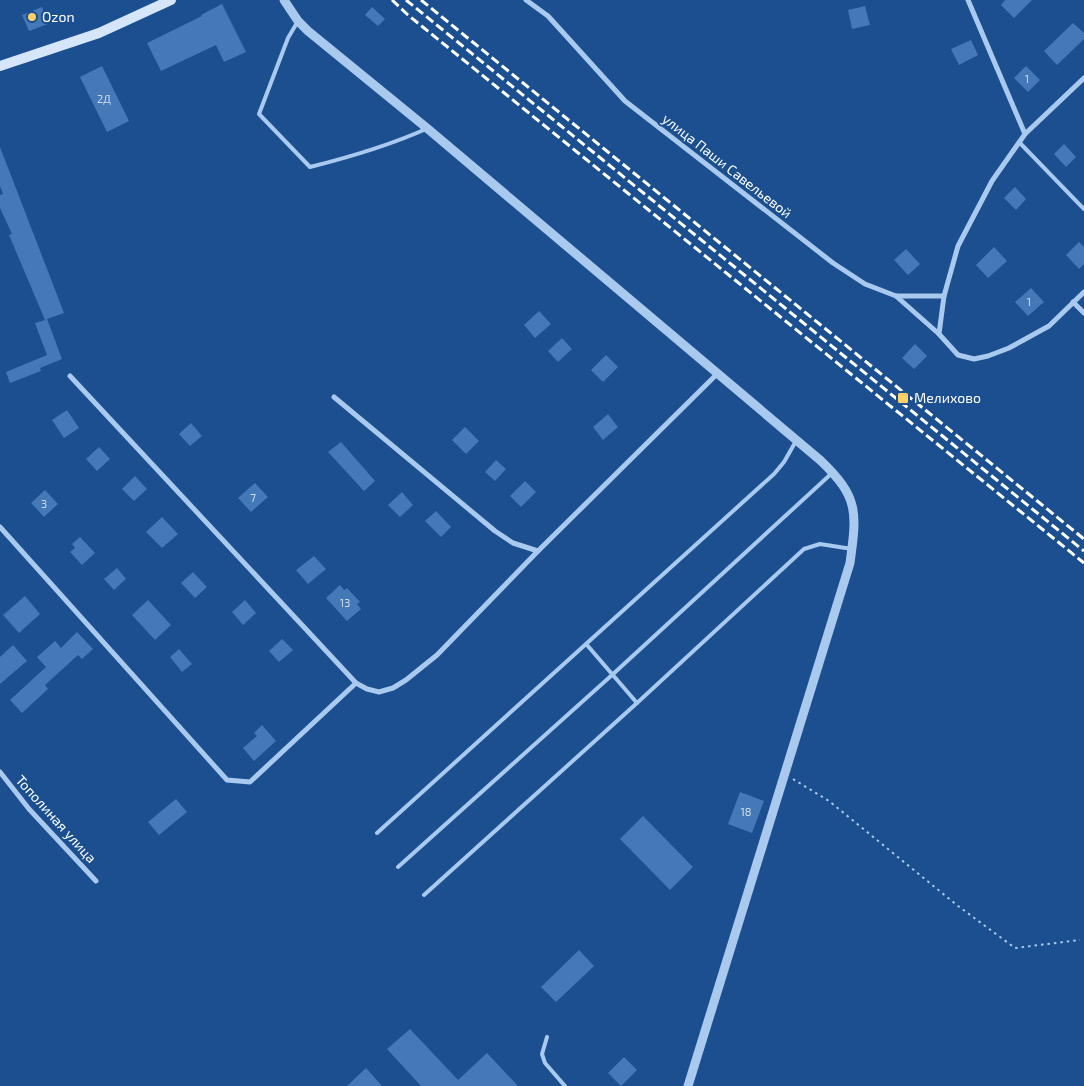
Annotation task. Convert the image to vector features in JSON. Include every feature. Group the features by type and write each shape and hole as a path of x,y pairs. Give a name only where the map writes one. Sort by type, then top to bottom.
{"main road":[{"path":"0,66 99,33 171,0"}],"street":[{"path":"284,0 298,21 319,41 428,129 797,440 833,472 842,483 850,498 854,512 855,532 850,563 688,1086"},
{"name":"улица Паши Савельевой","path":"526,0 548,16 625,101 833,263 865,284 896,296 944,296"},
{"path":"968,0 1025,134"},
{"path":"939,334 944,296 958,246 992,181 1025,134 1084,78"},
{"path":"896,296 939,334 958,355 974,359 1009,348 1049,326 1084,292"},
{"path":"1073,302 1084,312"},
{"path":"70,376 356,683 367,689 380,692 393,688 406,680 437,655 538,551 718,373"},
{"path":"334,396 495,531 513,543 538,551"},
{"path":"0,527 227,780 250,782 356,683"},
{"name":"Тополиная улица","path":"0,772 29,809 96,880"}],"lane":[{"path":"298,21 288,38 259,114 310,167 356,156 428,129"},
{"path":"1019,142 1084,210"},
{"path":"377,833 774,474 784,462 797,440"},
{"path":"398,867 612,675 833,472"},
{"path":"424,895 638,703 804,549 820,544 852,549"},
{"path":"587,645 638,703"},
{"path":"547,1037 542,1054 545,1063 565,1086"}],"path":[{"path":"784,774 829,801 958,906 1015,948 1080,940"}],"building":[{"path":"1005,0 1032,0 1014,18 1001,5"},
{"path":"222,4 246,52 224,62 216,45 161,71 147,43"},
{"path":"865,6 870,25 852,29 848,10"},
{"path":"42,7 48,24 29,31 22,15"},
{"path":"372,7 385,19 378,26 365,15"},
{"path":"1073,23 1084,33 1084,39 1057,65 1044,51"},
{"path":"971,40 978,55 959,65 951,49"},
{"path":"102,66 129,121 107,132 80,77"},
{"path":"1026,66 1040,80 1028,92 1014,78"},
{"path":"1064,144 1076,157 1066,167 1054,154"},
{"path":"0,147 64,313 47,319 62,359 40,368 41,371 10,383 6,372 47,355 35,323 45,320 9,235 12,234 0,208 0,195 3,194 0,186"},
{"path":"1015,187 1026,199 1016,210 1004,198"},
{"path":"1079,242 1084,247 1084,264 1079,269 1066,255"},
{"path":"994,247 1007,261 988,278 976,265"},
{"path":"906,249 920,264 908,275 894,260"},
{"path":"1031,288 1044,302 1028,316 1015,302"},
{"path":"539,311 551,324 535,338 524,325"},
{"path":"562,338 572,349 558,362 548,351"},
{"path":"915,344 927,356 914,369 902,358"},
{"path":"606,355 618,367 603,382 591,370"},
{"path":"67,410 79,428 64,438 52,420"},
{"path":"608,414 618,427 603,440 593,427"},
{"path":"191,423 202,436 190,446 179,434"},
{"path":"465,427 479,441 466,454 452,440"},
{"path":"341,442 375,481 364,491 328,452"},
{"path":"99,447 110,459 97,471 86,459"},
{"path":"496,460 506,469 495,481 485,472"},
{"path":"135,476 147,489 134,501 122,489"},
{"path":"525,481 536,492 521,507 510,496"},
{"path":"255,483 268,497 251,512 238,498"},
{"path":"45,490 58,504 44,517 31,503"},
{"path":"402,492 413,505 400,517 388,505"},
{"path":"436,511 451,527 441,537 425,521"},
{"path":"162,517 178,534 162,548 146,532"},
{"path":"80,537 95,553 82,565 70,552 75,548 72,544"},
{"path":"314,556 326,569 308,584 296,570"},
{"path":"117,568 126,579 114,590 104,579"},
{"path":"193,572 207,587 195,598 181,583"},
{"path":"340,585 344,590 347,588 360,602 357,604 361,609 347,621 326,598"},
{"path":"25,596 40,614 19,633 3,615"},
{"path":"148,600 171,625 155,640 132,615"},
{"path":"245,600 256,613 243,625 232,612"},
{"path":"77,632 93,649 82,659 78,655 45,685 48,689 22,713 10,700 46,667 37,657 55,641 61,648"},
{"path":"282,639 293,650 279,662 269,651"},
{"path":"13,645 27,661 0,684 0,657"},
{"path":"179,649 192,664 182,672 170,657"},
{"path":"262,725 276,741 254,761 243,748 257,736 254,733"},
{"path":"740,792 764,801 752,833 728,824"},
{"path":"176,799 187,812 159,835 148,822"},
{"path":"643,816 693,867 670,890 620,839"},
{"path":"579,950 594,966 556,1002 541,987"},
{"path":"410,1029 458,1080 487,1053 518,1086 421,1086 387,1049"},
{"path":"624,1057 637,1070 621,1086 608,1073"},
{"path":"366,1068 382,1086 347,1086"}],"railway":[{"path":"392,0 408,15 1084,563"},
{"path":"406,0 1084,551"},
{"path":"421,0 1084,539"}],"place":[{"name":"Ozon","path":"32,17"},
{"name":"Мелихово","path":"903,398"}]}
